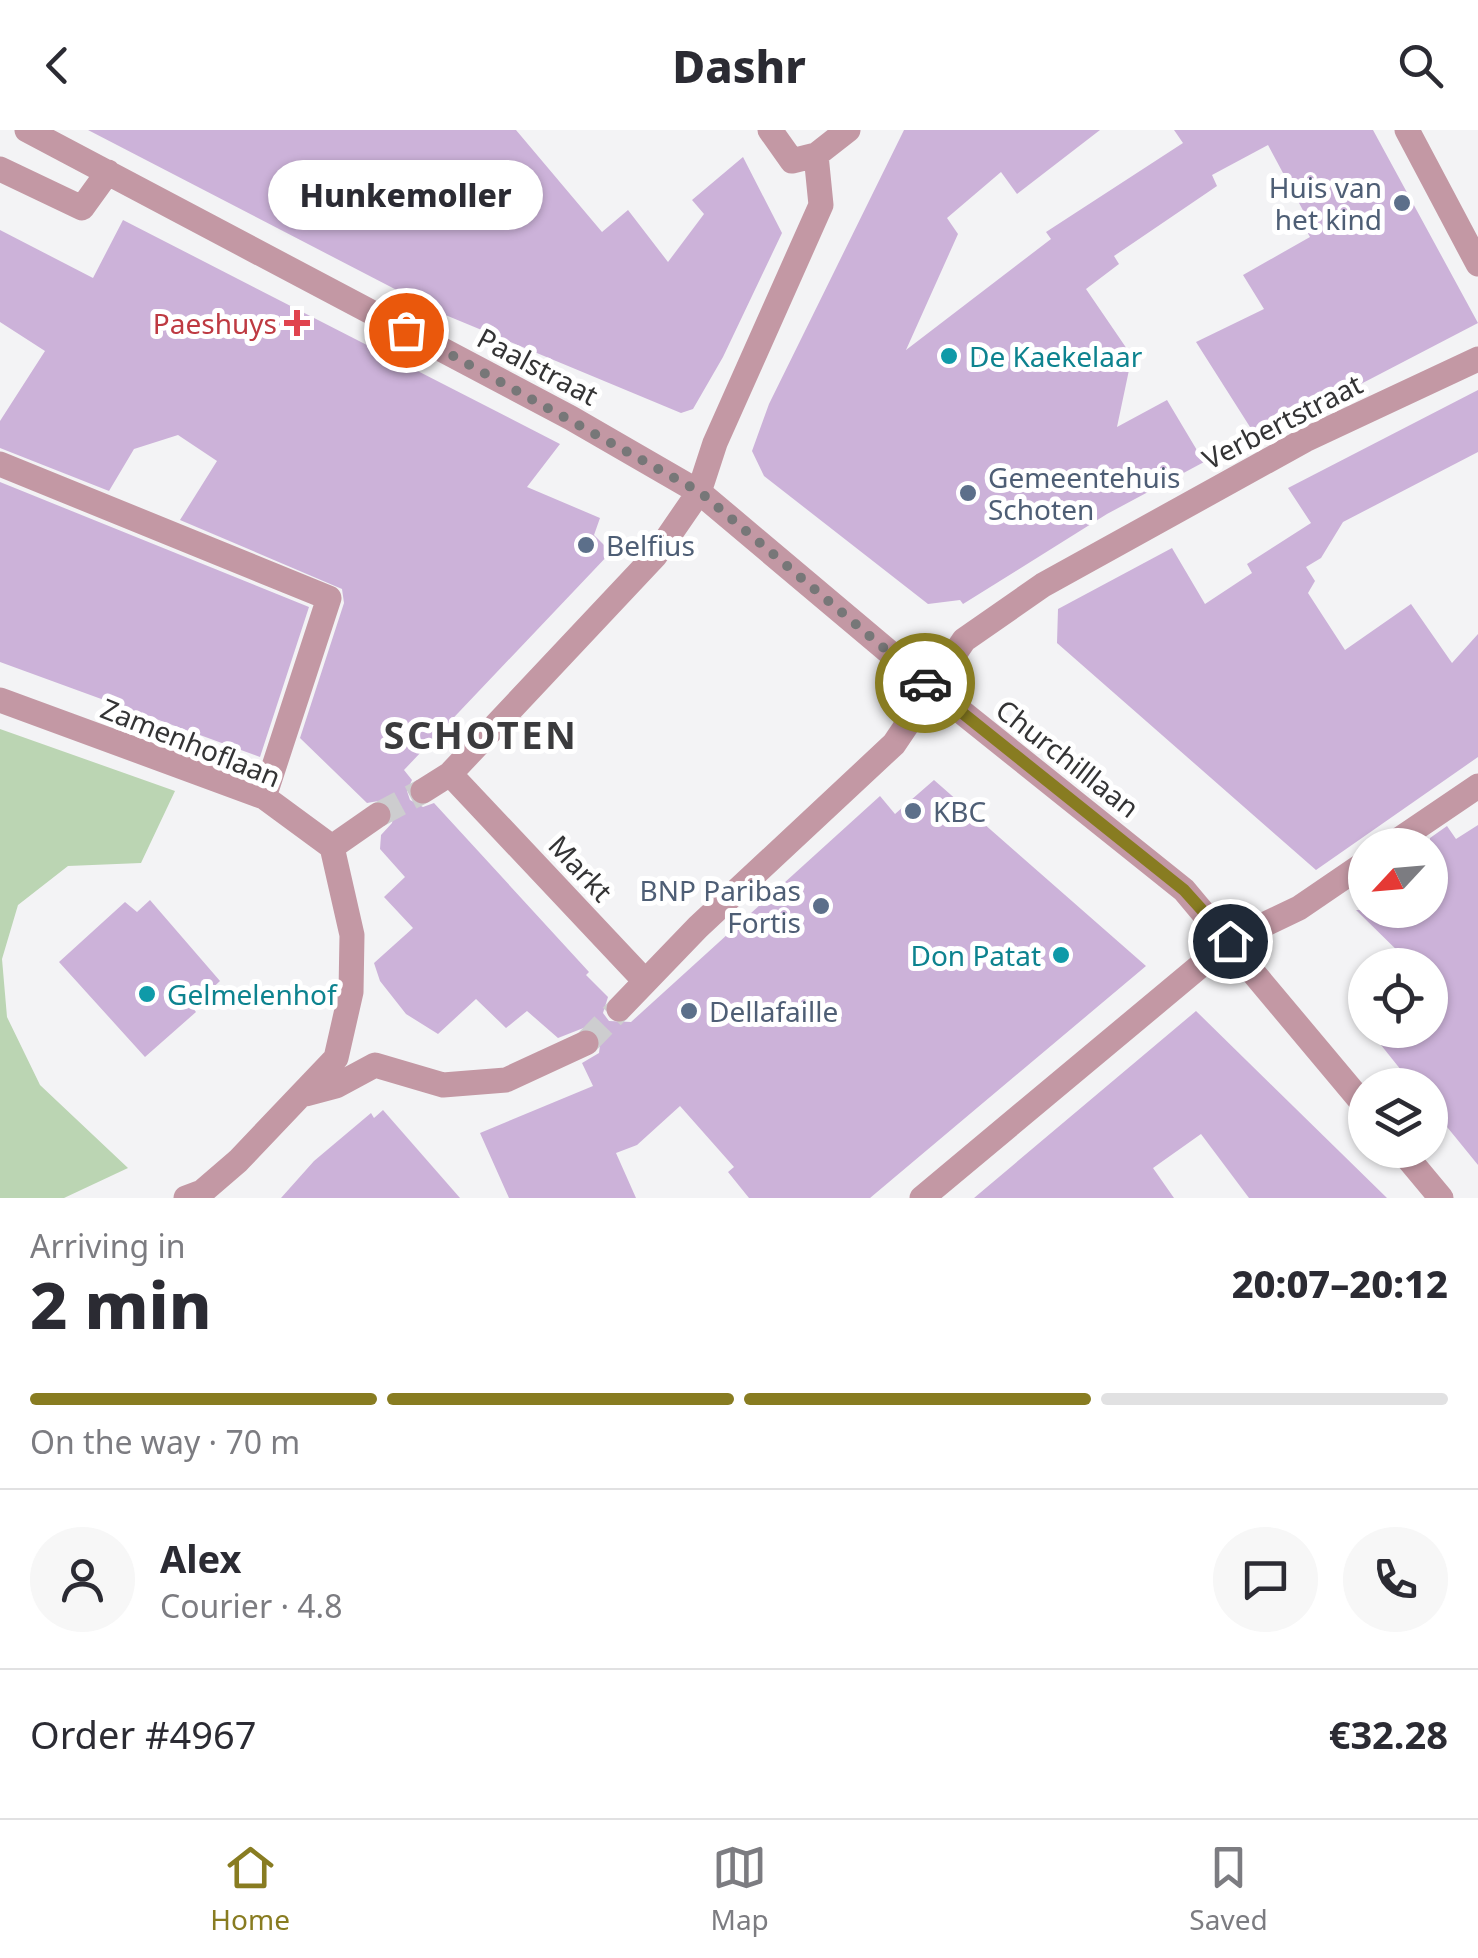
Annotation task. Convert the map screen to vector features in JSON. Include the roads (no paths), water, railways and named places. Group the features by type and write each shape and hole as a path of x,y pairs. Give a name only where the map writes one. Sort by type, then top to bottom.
{"street":[{"name":"Paalstraat","path":"28,130 572,418 700,492"},
{"path":"770,130 792,161 816,155 848,130"},
{"path":"1407,130 1478,264"},
{"path":"423,792 450,774 655,556 700,492 716,444 821,205 816,155"},
{"path":"0,169 82,208 108,172"},
{"name":"Verbertstraat","path":"933,689 964,640 1043,586 1304,440 1478,359"},
{"path":"0,464 329,598 264,797"},
{"name":"Churchilllaan","path":"700,492 933,689 1184,890 1348,1085"},
{"path":"619,1009 698,926 894,744 933,689"},
{"name":"Zamenhoflaan","path":"0,700 264,797 332,847"},
{"name":"Markt","path":"450,774 644,980"},
{"path":"1416,828 1478,786"},
{"path":"197,1196 306,1094 336,1058 351,992 352,936 332,847 378,815"},
{"path":"922,1198 1230,941 1299,908 1348,875"},
{"path":"306,1094 336,1086 375,1065 443,1085 506,1080 586,1042"},
{"path":"1417,1168 1441,1198"}],"tunnel":[{"path":"378,815 423,791"},
{"path":"586,1043 619,1009"}],"place":[{"name":"Huis van het kind","path":"1402,203"},
{"name":"Paeshuys","path":"297,323"},
{"name":"Hunkemoller","path":"406,330"},
{"name":"De Kaekelaar","path":"949,356"},
{"name":"Gemeentehuis Schoten","path":"968,493"},
{"name":"Belfius","path":"586,545"},
{"name":"KBC","path":"913,811"},
{"name":"BNP Paribas Fortis","path":"821,906"},
{"name":"Don Patat","path":"1061,955"},
{"name":"Gelmelenhof","path":"147,994"},
{"name":"Dellafaille","path":"689,1011"}],"district":[{"name":"SCHOTEN","path":"481,734"}]}
